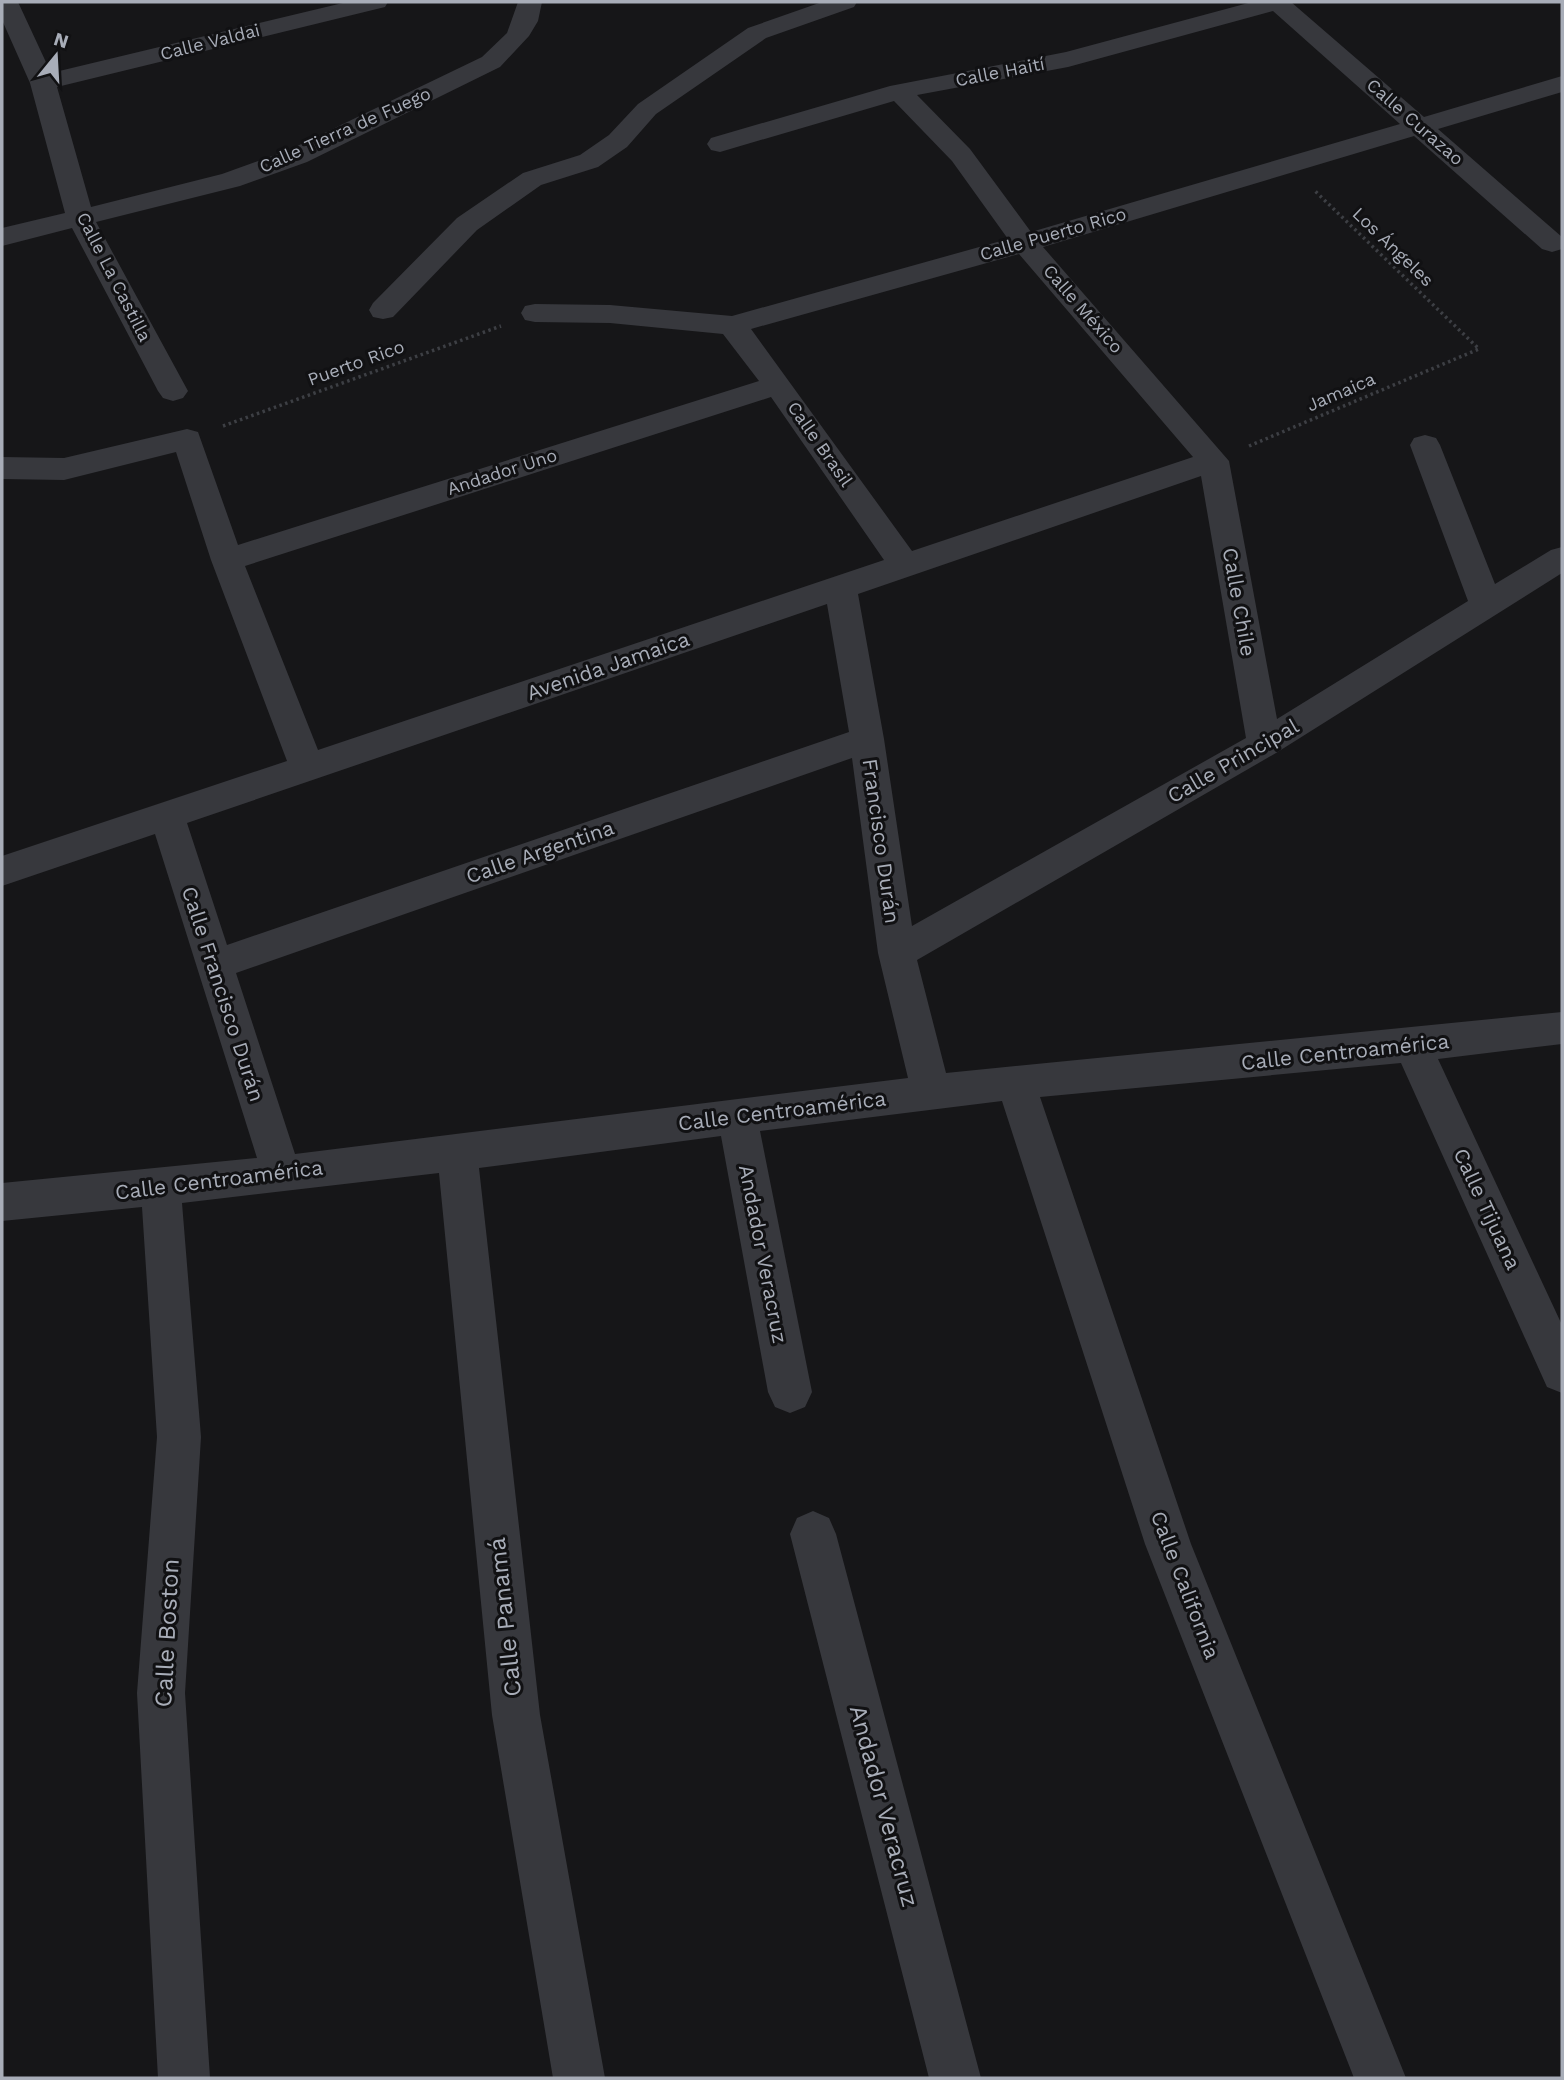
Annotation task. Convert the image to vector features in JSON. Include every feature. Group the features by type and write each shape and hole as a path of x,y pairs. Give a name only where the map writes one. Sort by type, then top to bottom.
{"street":[{"name":"Calle La Castilla","path":"6,2 43,83 80,217 173,391"},
{"name":"Calle Valdai","path":"43,83 376,2"},
{"name":"Calle Tierra de Fuego","path":"2,237 231,180 298,156 491,62 515,42 528,16 530,2"},
{"path":"383,310 467,224 533,178 589,161 618,141 647,108 757,33 845,2"},
{"name":"Calle Haití","path":"720,144 899,91 1068,59 1278,2"},
{"name":"Calle Curazao","path":"1278,2 1552,243"},
{"name":"Calle Puerto Rico","path":"535,313 610,314 732,325 1025,243 1562,84"},
{"name":"Calle México","path":"899,91 961,155 1025,243 1214,461"},
{"name":"Calle Brasil","path":"732,325 778,385 905,565"},
{"name":"Andador Uno","path":"227,560 778,385"},
{"path":"2,468 64,469 187,439 227,560 307,768"},
{"path":"1425,445 1486,604"},
{"name":"Avenida Jamaica","path":"2,871 1214,461"},
{"name":"Calle Chile","path":"1214,461 1265,744"},
{"name":"Calle Principal","path":"897,953 1265,744 1562,558"},
{"name":"Francisco Durán","path":"841,588 867,739 897,953 931,1092"},
{"name":"Calle Argentina","path":"214,965 867,739"},
{"name":"Calle Francisco Durán","path":"167,815 281,1172"},
{"name":"Calle Centroamérica","path":"2,1202 161,1189 1015,1082 1413,1047 1562,1028"},
{"name":"Calle Tijuana","path":"1413,1047 1562,1372"},
{"name":"Calle California","path":"1015,1082 1168,1544 1380,2078"},
{"name":"Andador Veracruz","path":"737,1116 790,1392"},
{"name":"Calle Panamá","path":"457,1152 516,1715 579,2078"},
{"name":"Calle Boston","path":"161,1189 179,1437 161,1693 184,2078"},
{"name":"Andador Veracruz","path":"813,1534 955,2078"}],"path":[{"name":"Los Ángeles","path":"1287,164 1479,349"},
{"name":"Puerto Rico","path":"187,439 535,313"},
{"name":"Jamaica","path":"1214,461 1479,349"}]}
